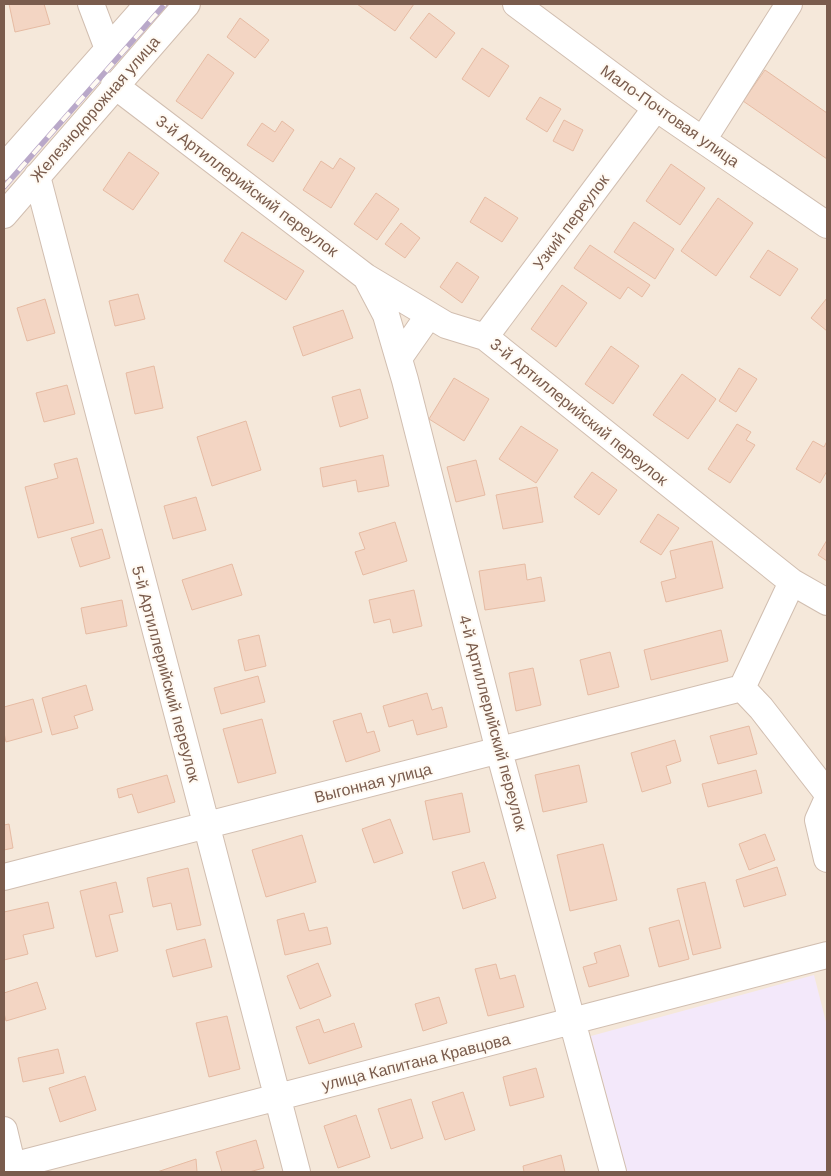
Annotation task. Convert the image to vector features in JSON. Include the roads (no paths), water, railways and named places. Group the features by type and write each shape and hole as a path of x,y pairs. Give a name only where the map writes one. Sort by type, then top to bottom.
{"street":[{"path":"91,4 108,49"},
{"name":"Железнодорожная улица","path":"4,167 148,4"},
{"name":"Железнодорожная улица","path":"4,215 114,85 187,4"},
{"name":"Мало-Почтовая улица","path":"516,4 656,108 827,225"},
{"path":"703,140 789,4"},
{"name":"3-й Артиллерийский переулок","path":"114,85 366,277 446,325 485,337 792,582 827,602"},
{"name":"Узкий переулок","path":"485,337 656,108"},
{"name":"5-й Артиллерийский переулок","path":"37,176 296,1172"},
{"name":"4-й Артиллерийский переулок","path":"366,277 386,315 399,358 499,751 613,1172"},
{"path":"399,358 429,315"},
{"path":"792,582 742,688 827,793"},
{"name":"Выгонная улица","path":"4,877 742,688"},
{"path":"822,810 827,859"},
{"name":"улица Капитана Кравцова","path":"10,1168 827,955"},
{"path":"4,1130 10,1168"}],"railway":[{"path":"4,187 165,4"}]}
